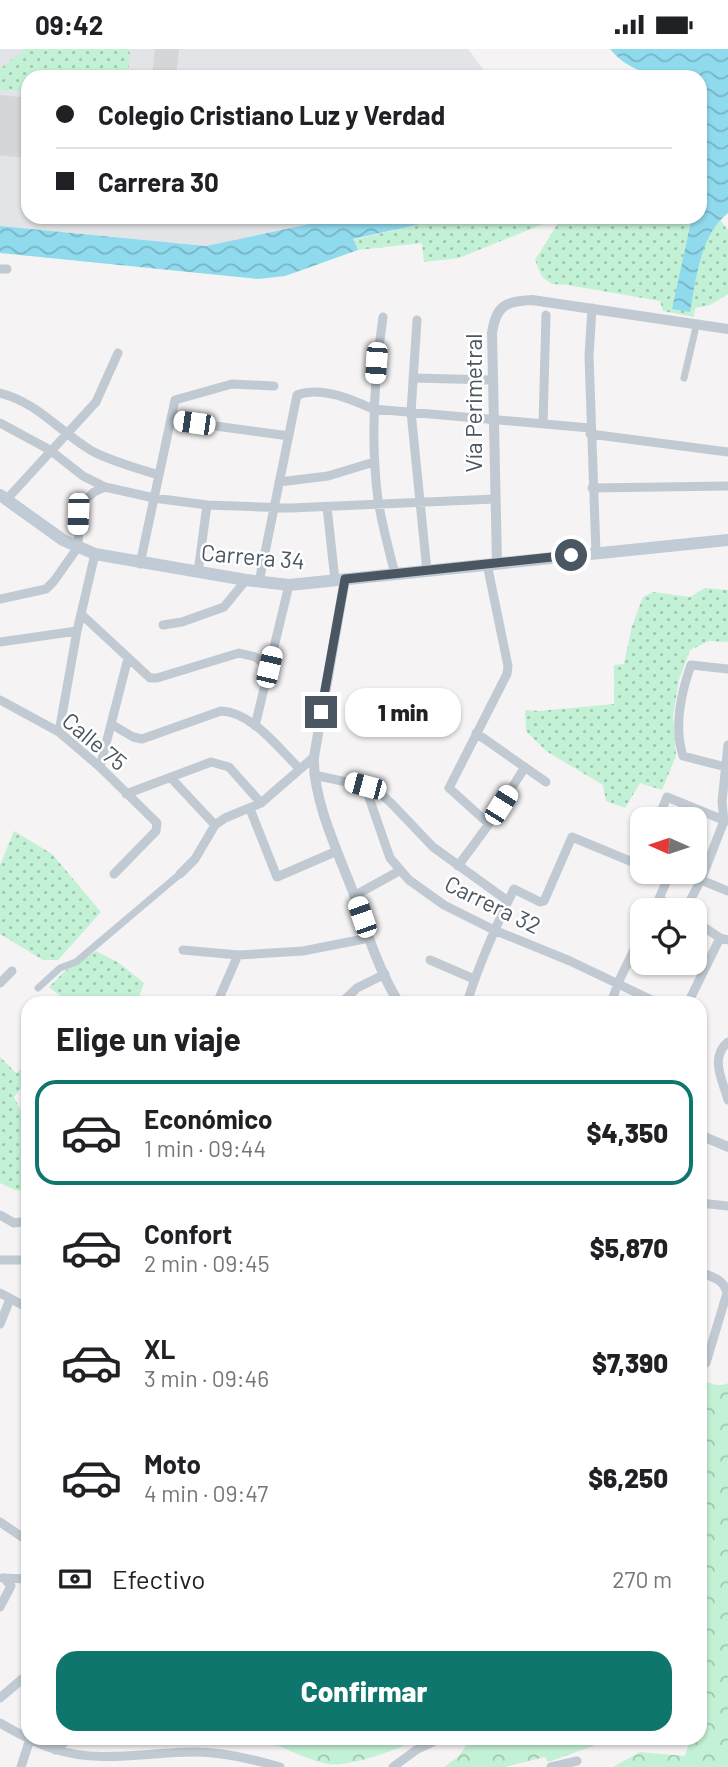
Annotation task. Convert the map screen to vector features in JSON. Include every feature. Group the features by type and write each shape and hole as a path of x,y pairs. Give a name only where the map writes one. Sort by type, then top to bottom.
{"main road":[{"name":"Carrera 34","path":"3,497 63,540 95,554 289,585 728,540"}],"street":[{"name":"Vía Perimetral","path":"492,564 495,499 492,380 494,321 498,311 517,300 532,300 657,319 693,328 728,329"},
{"path":"592,308 589,356 590,431 596,553"},
{"path":"542,424 546,315"},
{"path":"383,317 373,409 374,462 379,502 395,574"},
{"path":"417,320 411,412 427,571"},
{"path":"684,378 693,328"},
{"path":"3,497 69,433 96,402 118,352"},
{"path":"413,378 492,380"},
{"path":"140,563 175,400 232,384 274,386"},
{"path":"163,625 182,622 224,607 252,581 274,507 297,395 307,391 346,399 373,409 542,424 728,452"},
{"path":"0,393 26,402 91,450 159,475"},
{"path":"170,420 289,436"},
{"path":"0,423 50,450 83,476 105,488 154,498 207,505 274,507 495,499"},
{"path":"279,482 328,476 374,462"},
{"path":"592,488 728,486"},
{"path":"0,599 46,589 78,547 80,505 94,492 105,488"},
{"path":"198,572 207,505"},
{"path":"327,507 340,580 314,757 314,775 337,851 369,938 396,996"},
{"path":"59,732 77,631 95,554"},
{"path":"489,824 449,788 505,682 508,666 492,564"},
{"path":"255,726 289,585"},
{"path":"81,614 144,674 157,678 239,653 256,657 269,667"},
{"path":"0,642 77,631"},
{"path":"100,767 128,658"},
{"path":"726,767 683,756 678,740 680,711 691,665 728,669"},
{"name":"Calle 75","path":"0,700 59,732 100,767 157,823 156,831 114,874"},
{"path":"111,724 142,739 221,711 238,715 255,726 299,768"},
{"path":"476,733 547,782"},
{"path":"707,866 726,821 722,802 728,745"},
{"path":"38,988 60,968 76,962 180,874 195,859 215,825 261,803 314,757"},
{"path":"127,794 211,762 229,767 261,803"},
{"path":"458,866 489,824 525,767"},
{"path":"314,775 365,786 393,804 433,847 508,901"},
{"path":"171,778 215,825"},
{"name":"Carrera 32","path":"365,786 390,858 399,871 444,905 643,996"},
{"path":"663,807 667,797 692,807"},
{"path":"250,809 277,877 337,851"},
{"path":"707,813 726,821"},
{"path":"469,996 494,930 514,889 540,902 544,901 572,837 630,860"},
{"path":"354,897 399,871"},
{"path":"707,882 728,891"},
{"path":"692,996 724,939 707,928"},
{"path":"183,950 238,955 303,951 369,938"},
{"path":"220,996 238,955"},
{"path":"613,996 630,958"},
{"path":"430,960 474,979"},
{"path":"0,983 12,971"},
{"path":"348,996 357,988 385,974"},
{"path":"728,1042 719,1056 719,1074 728,1100"},
{"path":"707,1138 728,1147"},
{"path":"707,1204 728,1206"},
{"path":"0,1215 14,1223 21,1222"},
{"path":"0,1260 21,1260"},
{"path":"707,1275 725,1285 727,1293 707,1360"},
{"path":"0,1293 21,1304"},
{"path":"0,1324 10,1299"},
{"path":"0,1522 21,1536"},
{"path":"2,1578 21,1579"},
{"path":"0,1607 11,1585 2,1578"},
{"path":"0,1698 21,1680"},
{"path":"0,1723 21,1734"},
{"path":"21,1767 28,1745"},
{"path":"44,1745 55,1750 121,1757 199,1752 280,1767"},
{"path":"55,1750 61,1745"},
{"path":"393,1767 426,1745"},
{"path":"551,1767 577,1761"}],"shaded area":[{"path":"0,49 468,49 484,70 21,70 21,224 310,224 206,246 0,226"}],"green space":[{"path":"25,49 128,49 130,54 128,70 21,70 21,91 0,90 0,69"},
{"path":"707,215 716,215 728,230 728,294 710,305 695,308 694,317 663,311 660,301 552,284 542,277 535,260 558,224 707,224"},
{"path":"422,224 543,224 459,258 424,262 422,243 358,250 352,240"},
{"path":"705,588 728,590 728,642 709,641 690,650 679,680 673,716 676,756 662,790 640,783 625,808 606,801 603,785 546,751 526,731 525,710 614,704 614,665 624,664 632,626 643,597 653,592 690,597"},
{"path":"14,831 52,854 101,912 58,960 43,960 0,934 0,865"},
{"path":"96,951 119,963 144,983 139,996 60,996 49,987 65,971"},
{"path":"0,1057 16,1073 21,1069 21,1088 14,1097 21,1111 21,1190 0,1183"},
{"path":"707,1382 717,1385 728,1383 728,1767 613,1767 640,1752 685,1756 688,1745 707,1745"},
{"path":"276,1745 405,1745 349,1763 328,1764"},
{"path":"467,1745 593,1745 548,1762 545,1757 505,1767 444,1767 458,1757"}],"water":[{"path":"610,49 728,49 728,213 711,233 705,245 690,312 672,309 690,224 707,224 707,70 638,70 619,59"},
{"path":"310,224 420,224 353,239 358,250 285,276 258,279 0,253 0,226 206,246"}],"taxiway":[{"path":"165,70 167,49"}],"runway":[{"path":"0,125 21,127"}],"route":[{"path":"321,712 345,579 571,555"}]}
